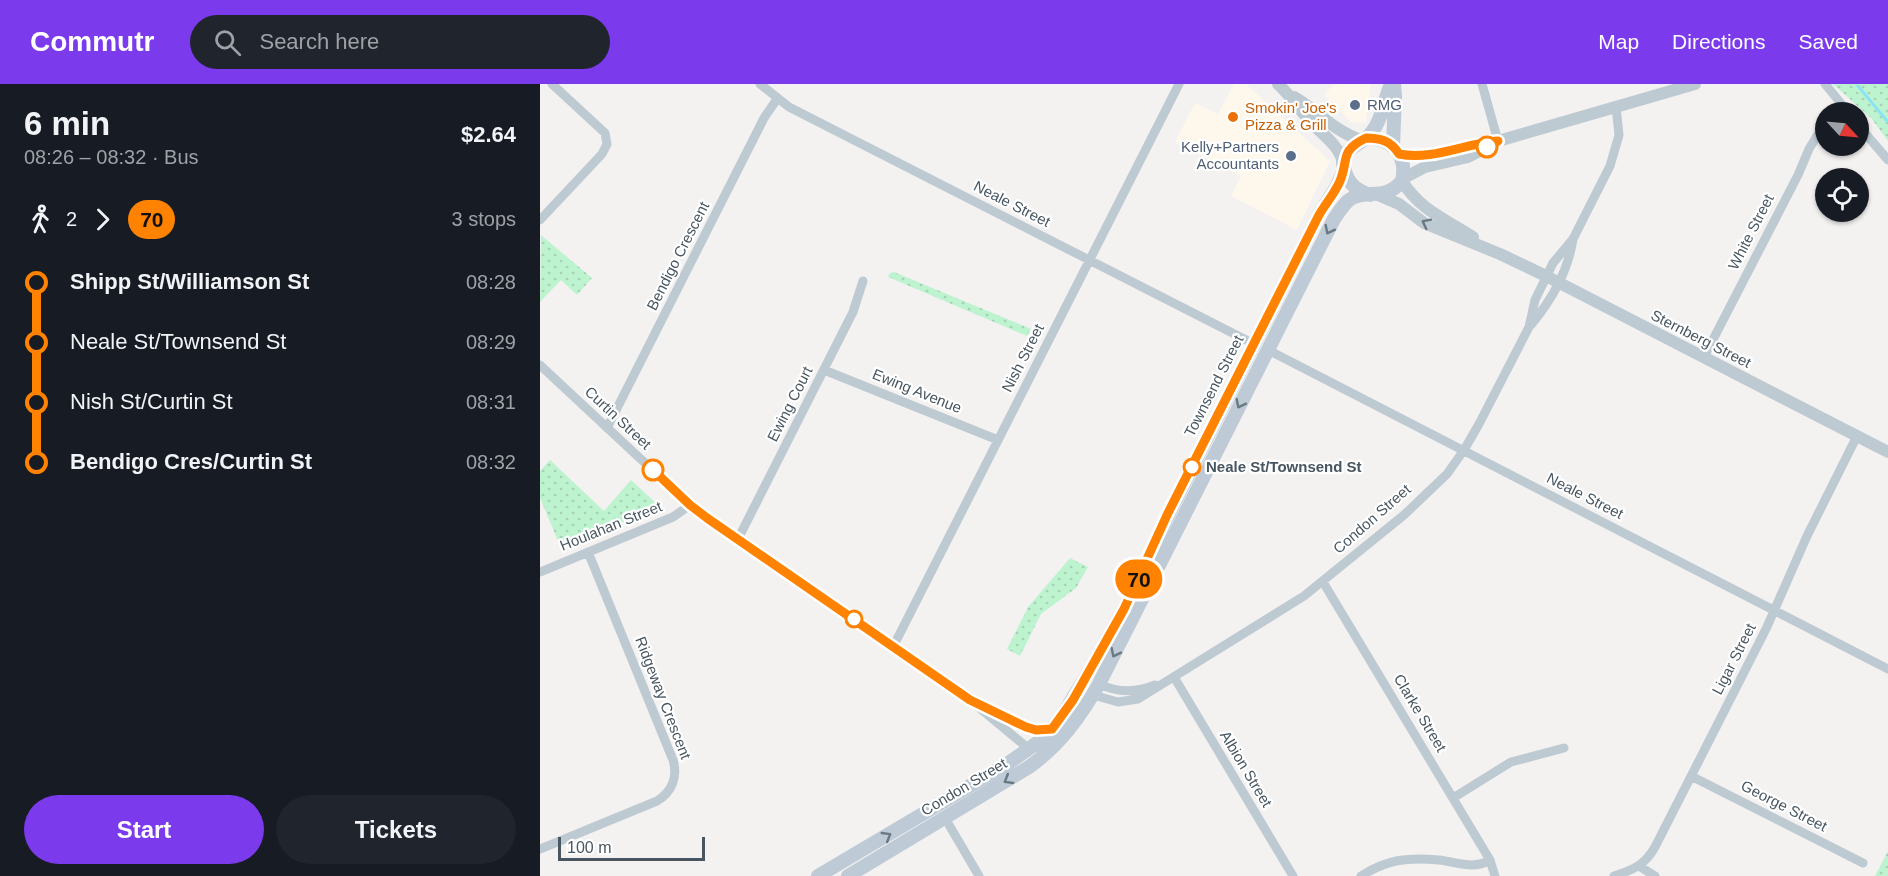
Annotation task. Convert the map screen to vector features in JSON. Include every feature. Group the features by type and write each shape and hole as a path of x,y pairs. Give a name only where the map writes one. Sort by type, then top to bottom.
{"main road":[{"path":"1374,195 1360,191 1349,183 1344,167 1349,150 1375,129 1392,84"},
{"path":"1029,749 1039,749 1048,744 1096,689 1339,211 1350,199 1393,189 1402,180 1402,167 1396,150 1395,96 1392,84"},
{"path":"1364,139 1381,139 1396,150"},
{"name":"Townsend Street","path":"1083,683 1124,609 1168,513 1317,220 1337,186 1344,167"},
{"name":"Condon Street","path":"818,876 1029,749 1052,729 1065,713 1083,683"},
{"name":"Condon Street","path":"849,876 864,872 1043,757 1074,724 1096,689"},
{"path":"854,855 864,872"}],"street":[{"path":"540,220 602,154 608,140 605,133 552,84"},
{"name":"Neale Street","path":"760,84 795,111 1254,344"},
{"name":"Nish Street","path":"893,646 1179,84"},
{"path":"1278,84 1336,147 1344,167"},
{"path":"1482,84 1498,141"},
{"path":"1402,180 1425,167 1468,157 1498,141 1695,84"},
{"path":"1825,84 1839,102"},
{"path":"1290,95 1313,108 1342,132 1364,139"},
{"name":"Bendigo Crescent","path":"607,428 764,118 777,99"},
{"name":"Condon Street","path":"1529,327 1535,300 1546,276 1553,263 1573,238 1615,151 1620,131 1616,107"},
{"path":"1869,138 1888,160"},
{"name":"White Street","path":"1704,357 1815,139"},
{"path":"1396,150 1419,156 1479,142 1498,141"},
{"name":"Sternberg Street","path":"1402,180 1411,196 1423,206 1500,254"},
{"name":"Sternberg Street","path":"1374,195 1399,204 1424,223 1500,254 1559,282 1888,452"},
{"name":"Condon Street","path":"1096,689 1112,701 1130,702 1145,696 1288,607 1323,582 1424,496 1447,474 1464,450 1529,327 1545,307 1559,282 1570,258 1573,238"},
{"name":"Ewing Court","path":"738,539 854,312 863,281"},
{"name":"Neale Street","path":"1268,350 1888,669"},
{"name":"Curtin Street","path":"540,365 690,505 970,700 1029,749"},
{"name":"Ewing Avenue","path":"824,370 998,440"},
{"name":"Ligar Street","path":"1640,866 1651,854 1775,611 1807,536 1857,436"},
{"name":"Houlahan Street","path":"540,572 673,517 690,505"},
{"name":"Ridgeway Crescent","path":"540,849 657,801 666,794 675,776 673,759 588,552"},
{"name":"Clarke Street","path":"1323,582 1490,860 1503,876"},
{"name":"Albion Street","path":"1174,677 1293,876"},
{"name":"Curtin Street","path":"970,700 1026,727 1036,730 1052,729"},
{"path":"1453,798 1510,762 1564,748"},
{"name":"George Street","path":"1691,776 1863,863"},
{"path":"945,818 979,876"},
{"path":"1361,876 1385,862 1395,860 1439,860 1478,866 1490,860"},
{"name":"Clarke Street","path":"1490,860 1495,876"},
{"path":"1614,876 1640,866 1654,876"}],"shaded area":[{"path":"1234,84 1246,84 1330,161 1297,230 1231,196 1241,176 1175,142 1195,103 1218,114"},
{"path":"1334,84 1371,84 1366,122 1352,123 1324,95"}],"green space":[{"path":"1833,84 1888,84 1888,141 1869,116 1869,102 1853,102"},
{"path":"541,235 592,278 577,295 561,280 540,302"},
{"path":"894,272 1031,329 1027,336 888,277"},
{"path":"550,460 604,511 631,480 658,505 655,509 561,548 540,498 540,471"},
{"path":"1070,558 1088,567 1076,588 1041,614 1020,656 1007,649 1028,607"},
{"path":"1888,851 1888,876 1875,876"}],"waterway":[{"path":"1858,86 1888,122"}],"bus line":[{"name":"70","path":"653,470 707,518 970,700 1026,727 1036,730 1052,729 1073,700 1124,609 1185,479 1319,215 1337,186 1349,150 1366,138 1386,141 1399,154 1412,157 1479,142 1498,141 1487,147"}],"place":[{"name":"RMG","path":"1355,105"},
{"name":"Smokin' Joe's Pizza & Grill","path":"1233,117"},
{"name":"Kelly+Partners Accountants","path":"1291,156"},
{"name":"Neale St/Townsend St","path":"1192,467"}]}
